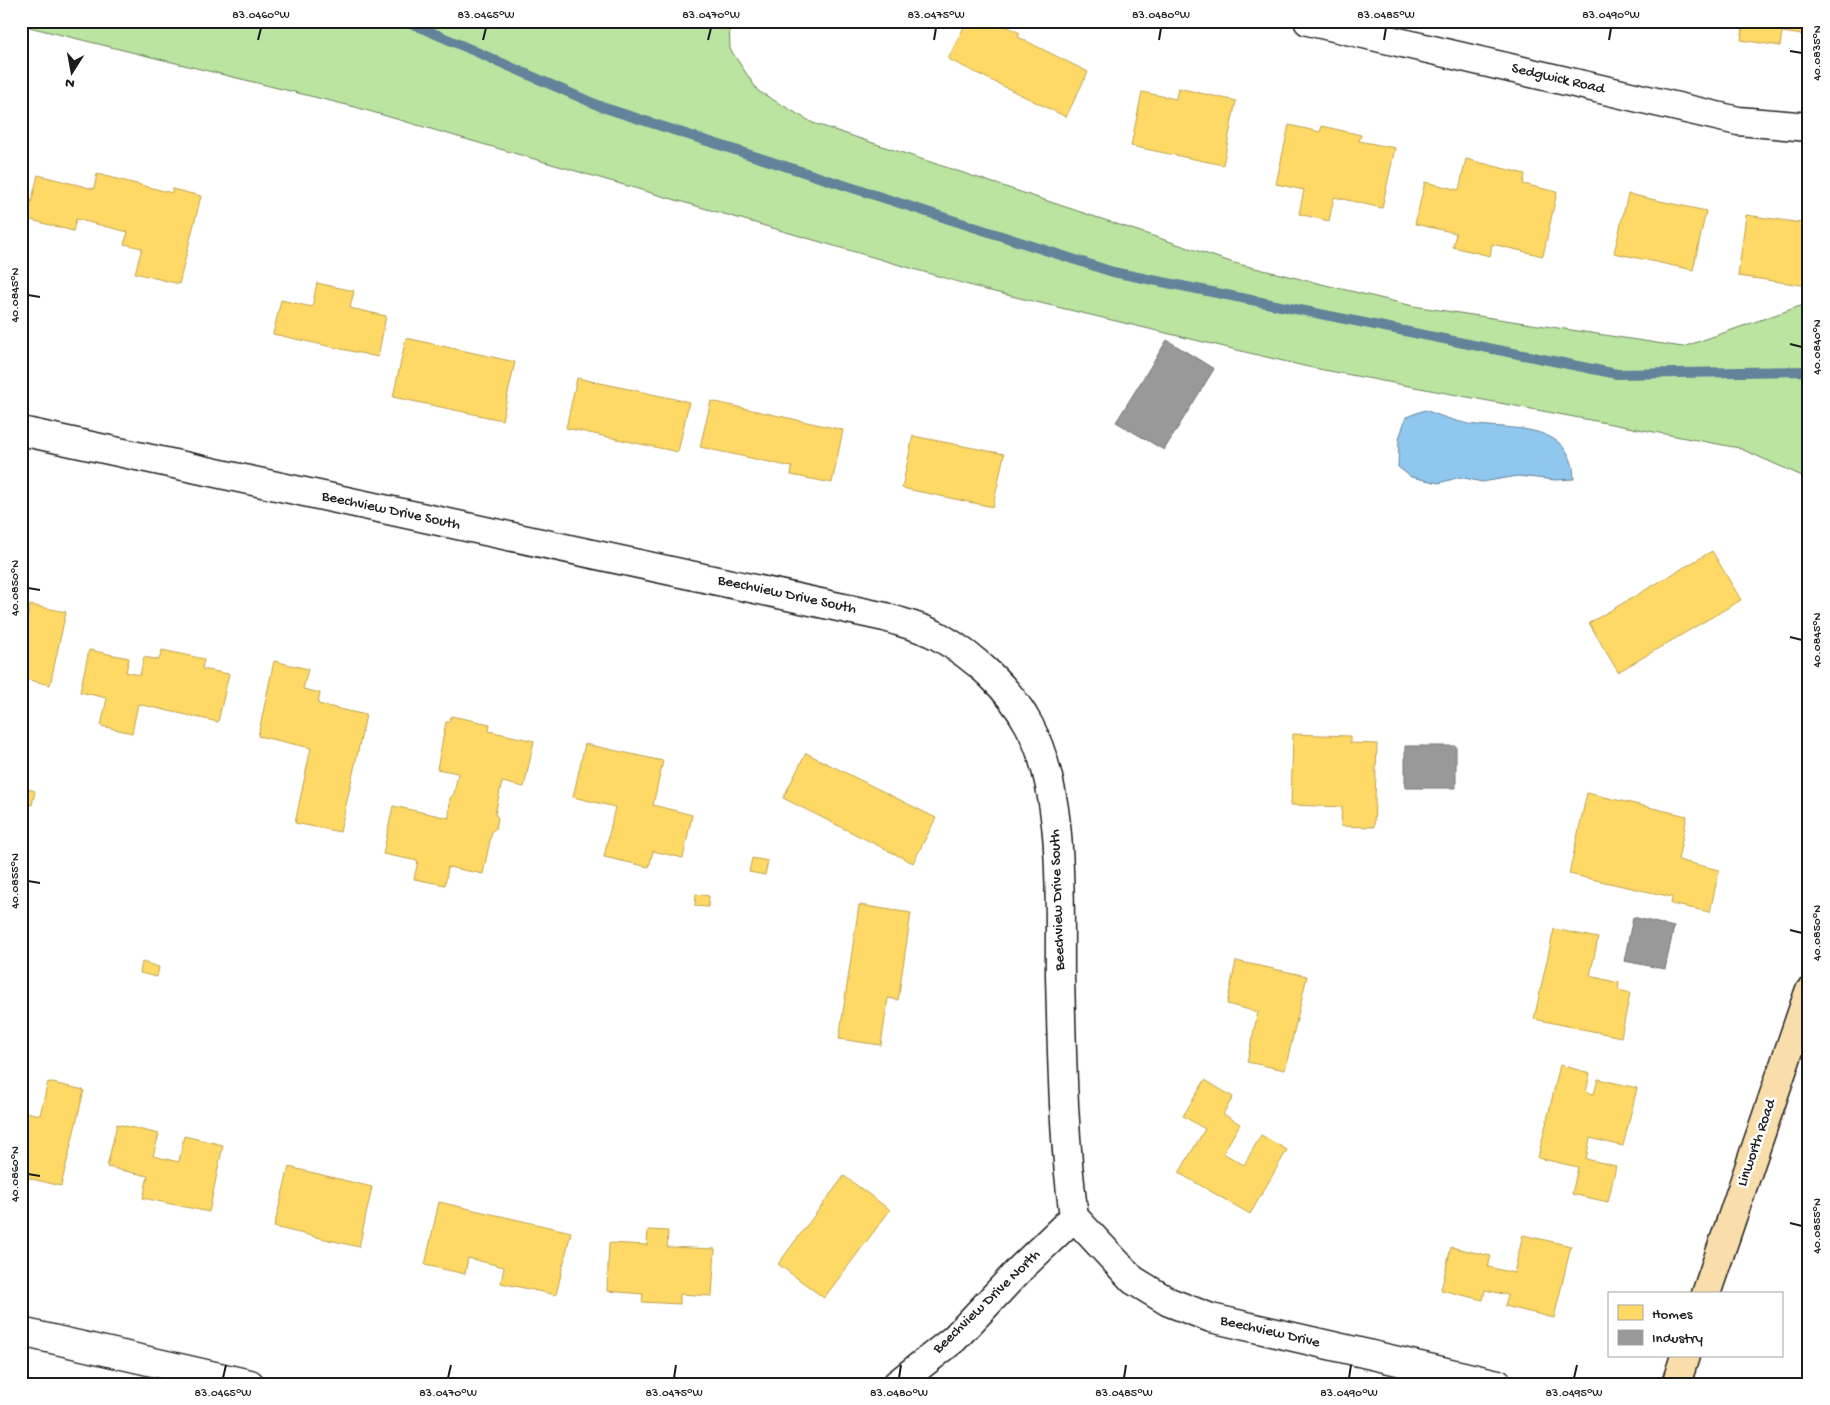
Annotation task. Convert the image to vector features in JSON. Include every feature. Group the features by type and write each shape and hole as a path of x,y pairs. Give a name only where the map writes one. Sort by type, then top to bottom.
{"main road":[{"name":"Linworth Road","path":"1707,1292 1809,992"},
{"path":"1676,1384 1684,1358"}],"street":[{"name":"Sedgwick Road","path":"1308,21 1338,24 1738,121 1809,128"},
{"name":"Beechview Drive South","path":"21,431 885,617 937,636 981,664 1009,696 1029,725 1040,752 1052,804 1059,855 1065,1154 1074,1217"},
{"name":"Beechview Drive North","path":"897,1384 954,1339 1021,1268 1074,1217"},
{"name":"Beechview Drive","path":"1074,1217 1133,1280 1169,1302 1211,1318 1498,1384"},
{"path":"21,1332 250,1384"}],"green space":[{"path":"21,21 729,21 730,49 758,91 813,123 1234,263 1413,306 1683,347 1809,303 1809,479 1739,448 1308,367 986,290 355,107 21,25"}],"water":[{"path":"1425,410 1463,423 1520,429 1537,432 1551,438 1563,447 1571,460 1574,479 1555,480 1518,476 1482,482 1460,477 1439,483 1411,477 1398,467 1399,439 1406,417"}],"building: Homes":[{"path":"967,21 996,21 1020,33 1018,37 1088,72 1066,117 948,59"},
{"path":"1744,21 1809,21 1809,36 1782,32 1780,46 1741,40"},
{"path":"1178,88 1236,101 1223,165 1131,146 1142,92 1176,99"},
{"path":"1289,125 1320,132 1322,126 1361,135 1359,141 1395,148 1382,208 1334,197 1329,221 1299,214 1304,190 1276,184"},
{"path":"1466,159 1525,174 1523,184 1557,192 1543,256 1492,244 1490,256 1453,247 1456,233 1415,224 1425,182 1459,190"},
{"path":"97,174 172,193 172,189 201,196 179,284 135,273 142,248 124,244 128,232 76,219 73,231 27,219 38,175 94,189"},
{"path":"1628,194 1706,211 1693,270 1614,253"},
{"path":"1746,215 1809,224 1809,286 1738,276"},
{"path":"317,283 354,291 350,308 386,316 378,357 273,334 281,300 312,307"},
{"path":"406,338 515,362 502,420 393,397"},
{"path":"577,378 689,402 678,452 566,428"},
{"path":"711,401 843,430 832,483 791,475 792,467 700,447"},
{"path":"913,436 1004,454 993,507 902,488"},
{"path":"1712,551 1741,600 1618,672 1589,623"},
{"path":"30,605 66,612 50,685 21,678 21,627 25,628"},
{"path":"89,650 129,658 126,672 140,675 144,657 159,660 162,650 204,659 202,669 229,674 218,722 138,704 132,733 101,726 107,698 80,692"},
{"path":"274,661 308,669 303,689 320,693 318,704 366,715 340,832 295,823 311,748 258,736"},
{"path":"451,716 490,724 489,731 534,741 524,787 502,782 495,814 498,818 496,828 492,831 483,874 448,867 445,885 414,879 418,861 383,854 393,806 449,818 450,798 454,794 458,773 437,769 446,722 449,722"},
{"path":"1293,734 1350,736 1350,743 1377,744 1374,827 1341,826 1342,807 1291,805"},
{"path":"585,744 663,761 653,805 692,815 683,858 653,851 649,867 604,857 615,807 573,797"},
{"path":"806,753 936,818 913,863 783,798"},
{"path":"21,787 35,791 32,805 21,803"},
{"path":"1587,793 1687,816 1678,860 1719,870 1710,912 1671,904 1672,897 1569,874"},
{"path":"752,858 768,861 765,875 749,872"},
{"path":"696,894 709,896 708,907 695,906"},
{"path":"859,905 911,913 898,1000 888,998 881,1045 839,1039"},
{"path":"1554,929 1598,938 1590,976 1619,983 1618,990 1630,993 1621,1037 1534,1019"},
{"path":"1236,961 1307,976 1285,1070 1247,1062 1258,1012 1227,1004"},
{"path":"142,962 159,967 157,977 140,973"},
{"path":"1560,1065 1590,1073 1586,1092 1594,1094 1598,1079 1637,1088 1623,1146 1590,1138 1586,1159 1616,1166 1608,1202 1572,1194 1578,1167 1538,1158"},
{"path":"1205,1080 1233,1097 1223,1114 1240,1124 1223,1153 1244,1165 1261,1135 1287,1150 1250,1214 1179,1173 1205,1129 1183,1116"},
{"path":"48,1082 84,1090 61,1186 24,1177 26,1167 21,1166 21,1111 40,1115"},
{"path":"117,1124 159,1134 153,1156 179,1162 184,1136 223,1145 209,1212 143,1198 148,1176 107,1167"},
{"path":"289,1167 372,1187 359,1247 274,1227"},
{"path":"844,1176 890,1210 824,1298 778,1264"},
{"path":"439,1202 571,1232 556,1295 501,1283 504,1267 468,1258 465,1274 425,1265"},
{"path":"648,1230 668,1231 667,1247 715,1249 712,1296 680,1294 680,1304 642,1302 643,1294 607,1291 609,1243 647,1245"},
{"path":"1523,1235 1571,1246 1554,1318 1505,1306 1508,1295 1485,1290 1483,1300 1441,1290 1451,1247 1491,1256 1488,1267 1514,1273"}],"building: Industry":[{"path":"1167,340 1214,369 1164,450 1116,422"},
{"path":"1405,746 1456,746 1456,788 1405,788"},
{"path":"1633,917 1674,927 1665,969 1624,961"}],"waterway":[{"path":"406,21 602,107 1113,272 1617,374 1809,371"}]}
